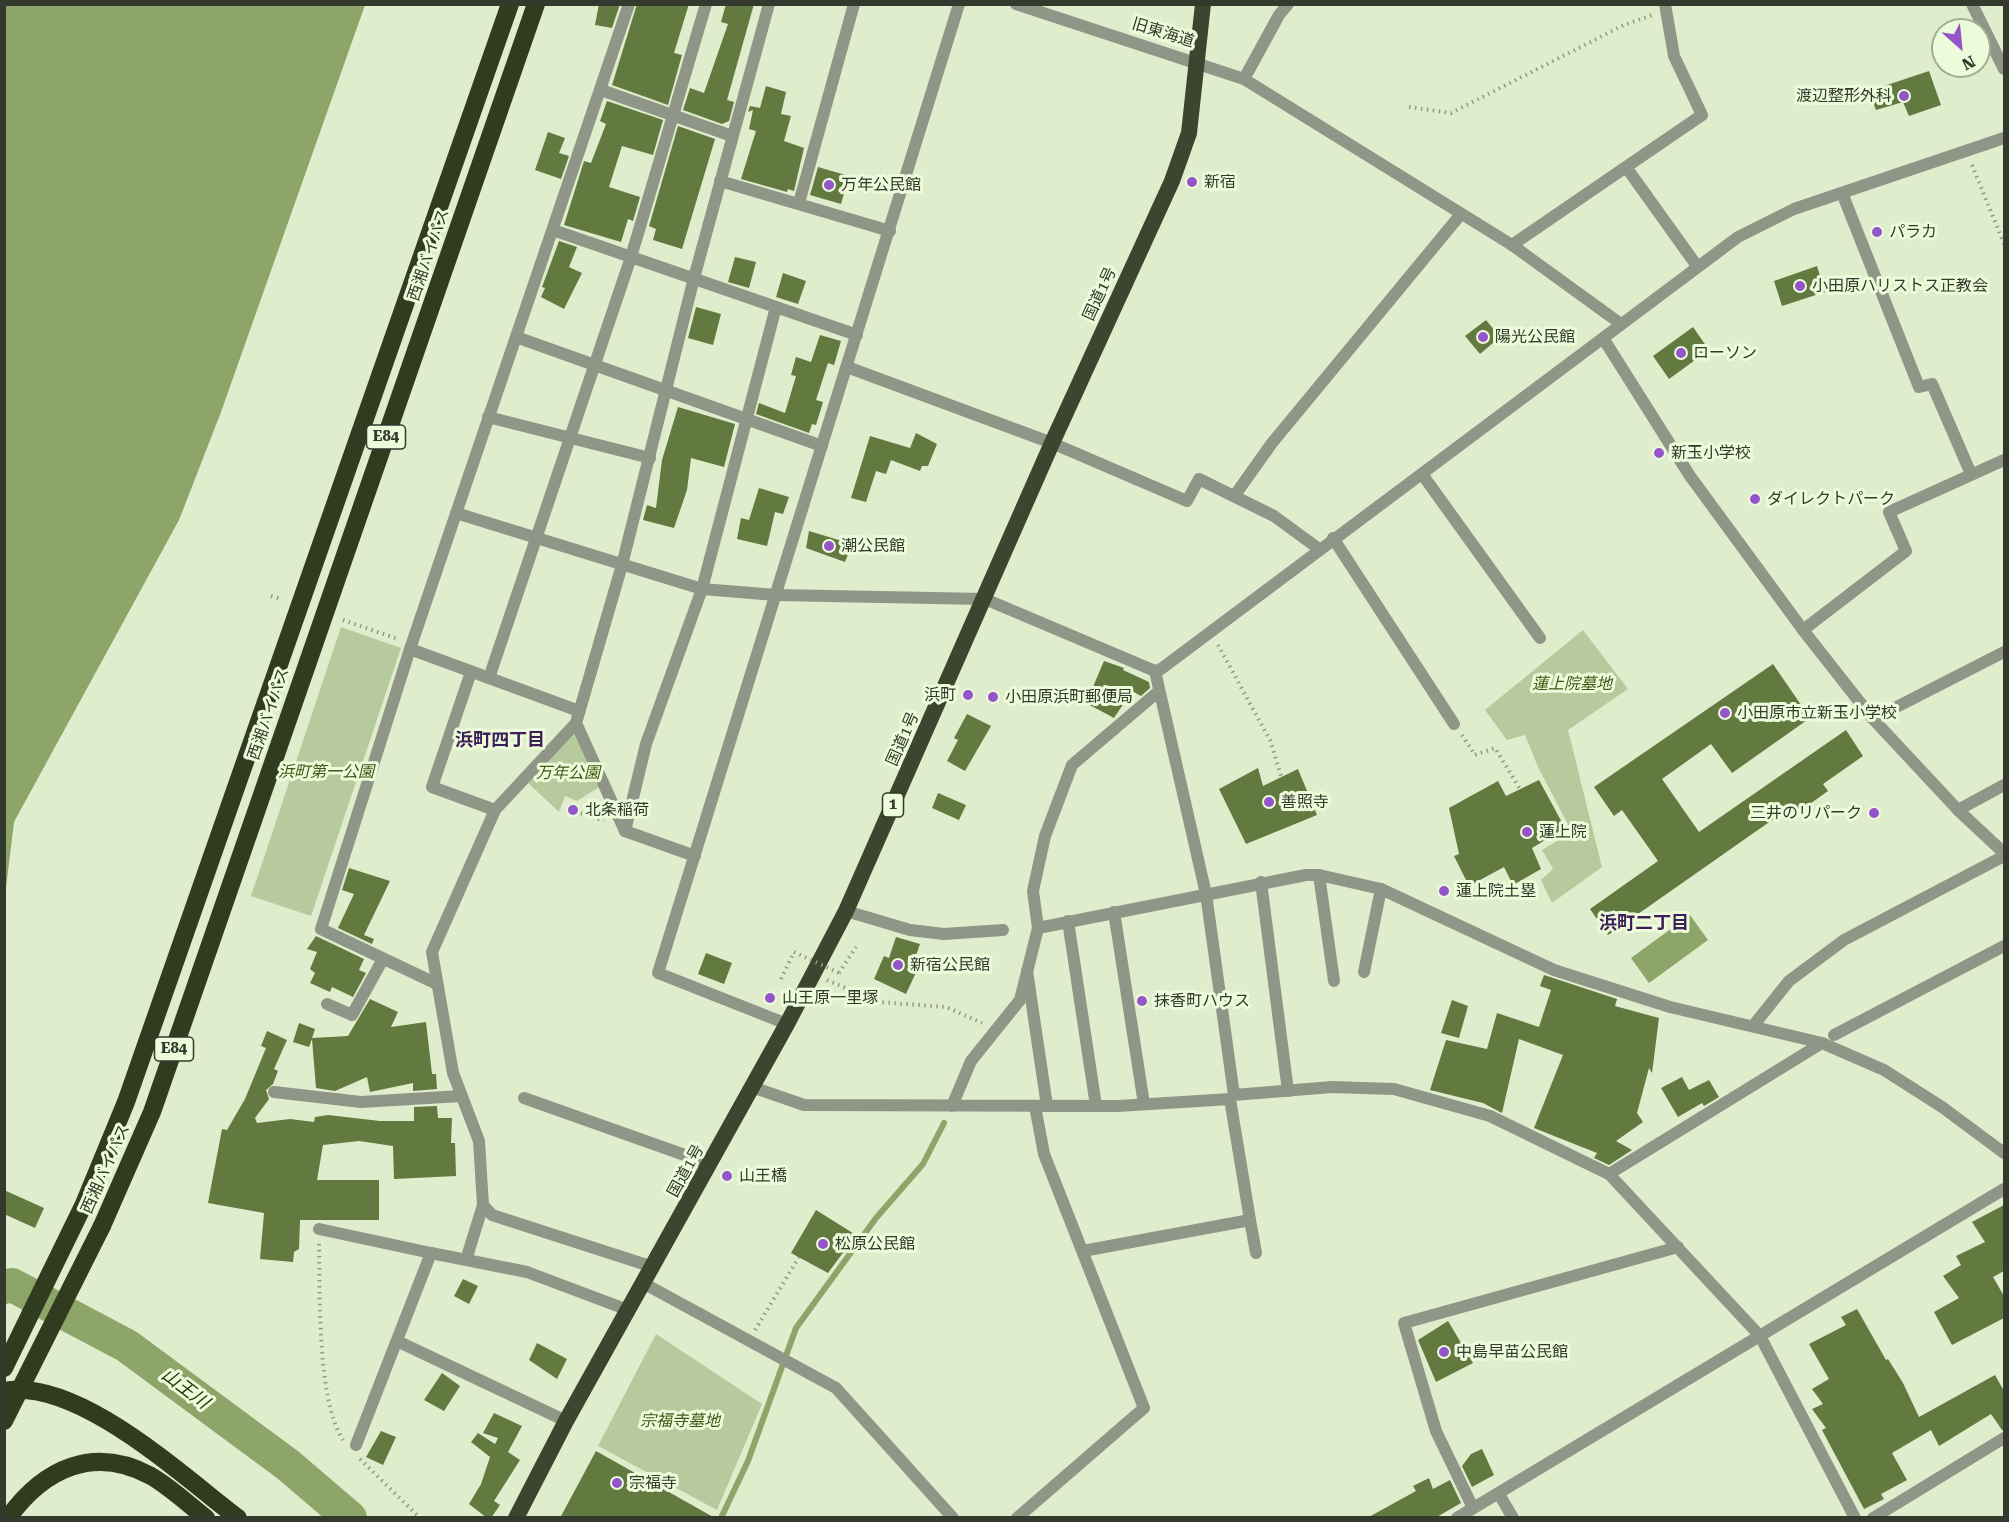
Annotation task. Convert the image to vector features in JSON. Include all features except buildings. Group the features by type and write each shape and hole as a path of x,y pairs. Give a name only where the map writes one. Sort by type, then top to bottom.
{"highway":[{"name":"西湘バイパス","path":"4,1368 84,1204 126,1102 510,4"},
{"name":"西湘バイパス","path":"4,1421 102,1226 156,1101 536,4"},
{"name":"国道1号","path":"516,1518 566,1421 752,1088 846,911 1052,443 1175,171 1189,133 1203,4"},
{"path":"4,1391 14,1389 52,1393 103,1416 238,1518"},
{"path":"8,1518 18,1504 56,1472 86,1461 120,1463 152,1476 206,1518"}],"street":[{"path":"435,983 321,929 410,649 630,4"},
{"path":"489,678 572,438 631,257 706,4"},
{"path":"466,1260 483,1205 479,1141 453,1073 435,983 432,952 495,810 577,717 622,566 667,391 693,278 769,4"},
{"path":"799,202 855,4"},
{"path":"787,1024 658,973 959,4"},
{"name":"旧東海道","path":"1016,4 1196,61 1244,79 1372,156 1512,245 1621,324"},
{"path":"1244,79 1279,15 1288,4"},
{"path":"1972,4 2004,69"},
{"path":"1512,245 1702,115 1674,56 1665,8"},
{"path":"601,90 732,136"},
{"path":"456,513 536,540 702,589 776,595 985,599 1155,671 1161,669 1318,549 1422,474 1738,237 1763,223 1842,193 2004,138"},
{"path":"1626,167 1697,266"},
{"path":"720,181 799,202 890,231"},
{"path":"1842,193 1918,387 1932,384 1971,474"},
{"path":"1235,495 1279,434 1461,214"},
{"path":"553,230 857,335"},
{"path":"625,831 646,744 702,589 776,307"},
{"path":"516,337 822,446"},
{"path":"1603,338 1690,476 1803,630 1873,719 1958,810 2004,855 1844,940 1789,981 1753,1026"},
{"path":"847,367 1052,443 1187,501 1199,479 1274,516 1318,549"},
{"path":"488,417 650,458"},
{"path":"1803,630 1906,552 1889,512 2004,460"},
{"path":"1422,474 1540,638"},
{"path":"1333,538 1454,724"},
{"path":"410,649 489,678 577,717 625,831 695,856"},
{"path":"1873,719 2004,652"},
{"path":"1155,671 1206,894 1232,1097 1256,1254"},
{"path":"471,672 432,787 495,810"},
{"path":"952,1106 971,1061 1020,1000 1038,928 1033,891 1035,880 1045,836 1072,765 1159,691"},
{"path":"1958,810 2004,785"},
{"path":"1038,928 1261,882 1319,874 1381,889 1554,970 1670,1007 1822,1043 1884,1070 1942,1107 2004,1153"},
{"path":"1319,874 1334,981"},
{"path":"1261,882 1288,1091"},
{"path":"1364,972 1381,889"},
{"path":"846,911 910,930 944,934 1003,930"},
{"path":"1114,912 1144,1104"},
{"path":"1068,921 1096,1106"},
{"path":"1834,1035 2004,946"},
{"path":"327,1004 352,1015 383,959"},
{"path":"1017,1518 1144,1408 1044,1154 1027,970"},
{"path":"1610,1174 1822,1043"},
{"path":"752,1088 804,1105 952,1106 1096,1106 1232,1097 1332,1087 1394,1089 1490,1116 1610,1174 1760,1336 1855,1518"},
{"path":"274,1092 361,1102 461,1096"},
{"path":"524,1098 710,1164"},
{"path":"1457,1518 2004,1189"},
{"path":"483,1205 492,1215 653,1267"},
{"path":"1083,1251 1250,1220"},
{"path":"319,1228 527,1272 628,1310"},
{"path":"1473,1508 1436,1431 1404,1323 1678,1247"},
{"path":"353,1449 430,1253"},
{"path":"643,1283 836,1388 953,1518"},
{"path":"397,1341 566,1421"},
{"path":"1873,1518 2004,1438"},
{"path":"1499,1494 1513,1518"}],"path":[{"path":"1409,107 1451,113 1624,25 1665,8"},
{"path":"1966,151 2004,244"},
{"path":"271,596 282,599"},
{"path":"343,620 401,640 410,649"},
{"path":"1211,631 1270,741 1281,776"},
{"path":"1454,724 1475,755 1495,748 1520,789"},
{"path":"781,979 794,952 839,973 856,947"},
{"path":"813,974 878,1002 946,1007 996,1030"},
{"path":"319,1228 321,1343 333,1425 420,1518"},
{"path":"748,1341 799,1257"}],"green space":[{"name":"浜町第一公園","path":"341,627 401,648 311,916 251,896"},
{"name":"蓮上院墓地","path":"1583,630 1628,689 1568,730 1602,867 1552,903 1541,880 1553,869 1542,850 1572,832 1538,767 1525,735 1507,740 1485,710"},
{"name":"万年公園","path":"575,730 601,786 577,801 565,796 559,812 527,782"},
{"name":"宗福寺墓地","path":"656,1334 762,1404 717,1510 598,1446"}],"shaded area":[{"path":"5,4 365,5 221,412 179,520 14,822 5,896"},
{"path":"1690,915 1708,940 1649,983 1631,958"}],"waterway":[{"path":"721,1518 748,1461 796,1328 876,1218 923,1164 944,1123"},
{"name":"山王川","path":"4,1287 12,1285 127,1346 288,1465 350,1518"}],"place":[{"name":"渡辺整形外科","path":"1904,96"},
{"name":"新宿","path":"1192,182"},
{"name":"万年公民館","path":"829,185"},
{"name":"パラカ","path":"1877,232"},
{"name":"小田原ハリストス正教会","path":"1800,286"},
{"name":"陽光公民館","path":"1483,337"},
{"name":"ローソン","path":"1681,353"},
{"name":"新玉小学校","path":"1659,453"},
{"name":"ダイレクトパーク","path":"1755,499"},
{"name":"潮公民館","path":"829,546"},
{"name":"浜町","path":"968,695"},
{"name":"小田原浜町郵便局","path":"993,697"},
{"name":"小田原市立新玉小学校","path":"1725,713"},
{"name":"善照寺","path":"1269,802"},
{"name":"北条稲荷","path":"573,810"},
{"name":"三井のリパーク","path":"1874,813"},
{"name":"蓮上院","path":"1527,832"},
{"name":"蓮上院土塁","path":"1444,891"},
{"name":"新宿公民館","path":"898,965"},
{"name":"山王原一里塚","path":"770,998"},
{"name":"抹香町ハウス","path":"1142,1001"},
{"name":"山王橋","path":"727,1176"},
{"name":"松原公民館","path":"823,1244"},
{"name":"中島早苗公民館","path":"1444,1352"},
{"name":"宗福寺","path":"617,1483"}],"district":[{"name":"浜町四丁目","path":"500,741"},
{"name":"浜町二丁目","path":"1644,924"}]}
